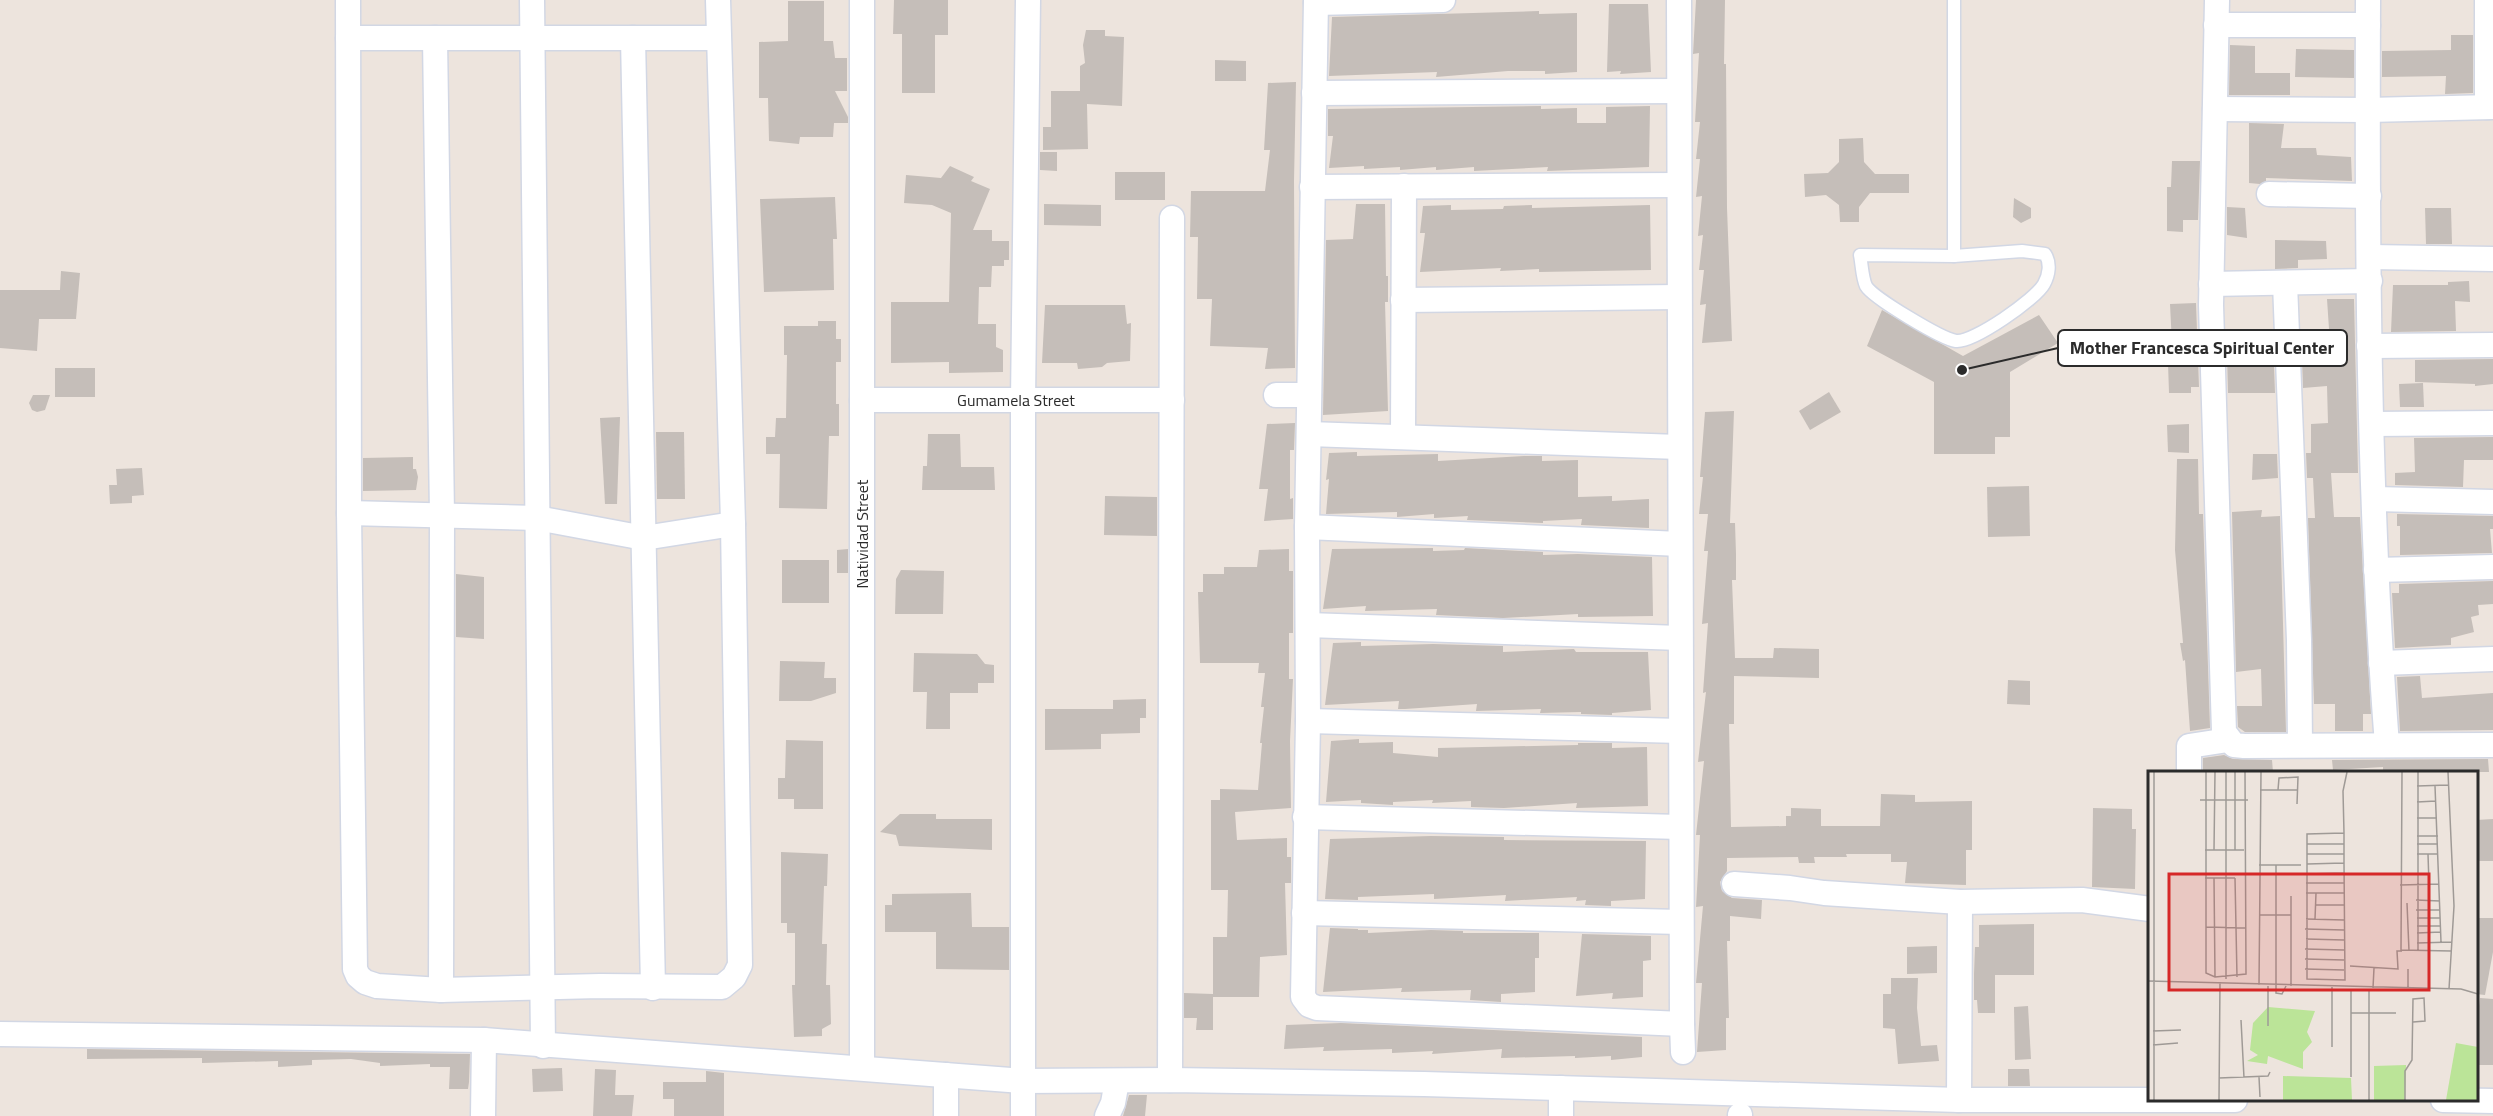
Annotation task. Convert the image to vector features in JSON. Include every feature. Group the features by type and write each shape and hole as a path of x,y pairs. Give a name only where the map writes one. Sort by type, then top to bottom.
{"street":[{"path":"348,0 349,513 355,969 358,976 365,982 377,986 441,990 722,987 734,977 740,965 733,524 718,0"},
{"path":"532,0 543,1046"},
{"name":"Natividad Street","path":"862,0 862,1067"},
{"path":"1023,1116 1023,400 1028,0"},
{"path":"1443,0 1316,2 1307,527 1308,721 1304,997 1309,1005 1317,1008 1682,1024"},
{"path":"1678,0 1680,826 1683,1052"},
{"path":"2217,0 2211,284 2224,732 2234,745 2244,746 2493,745"},
{"path":"2368,0 2369,346 2376,570 2386,745"},
{"path":"2215,109 2368,110 2490,107 2487,0"},
{"path":"2216,25 2368,26"},
{"path":"348,38 718,38"},
{"path":"435,38 442,515 441,990"},
{"path":"633,38 653,988"},
{"path":"1314,93 1679,91"},
{"path":"1312,187 1679,185"},
{"path":"1402,436 1404,186"},
{"path":"2269,194 2369,196"},
{"path":"1170,1080 1173,218"},
{"path":"2370,257 2493,259"},
{"path":"2211,284 2370,281"},
{"path":"2285,283 2299,640 2300,745"},
{"path":"1403,300 1678,297"},
{"path":"2369,346 2493,345"},
{"path":"1276,395 1309,395"},
{"name":"Gumamela Street","path":"862,400 1172,400"},
{"path":"2373,424 2493,423"},
{"path":"1309,434 1679,447"},
{"path":"2375,500 2493,502"},
{"path":"349,513 537,518 644,538 733,524"},
{"path":"1307,527 1680,544"},
{"path":"2376,570 2493,567"},
{"path":"1308,625 1680,638"},
{"path":"2380,663 2493,659"},
{"path":"1308,721 1680,731"},
{"path":"2189,771 2189,746 2228,740"},
{"path":"1305,817 1680,826"},
{"path":"1734,884 1824,893 1960,902 2082,900 2148,909"},
{"path":"1959,1100 1960,902"},
{"path":"1304,913 1681,922"},
{"path":"0,1034 484,1040 1023,1081 1170,1080 1561,1088 1959,1100 2148,1100"},
{"path":"483,1116 484,1040"},
{"path":"946,1075 946,1116"},
{"path":"1107,1116 1113,1103 1117,1081"},
{"path":"1561,1088 1561,1116"},
{"path":"2478,1101 2493,1101"}],"lane":[{"path":"1954,0 1954,256"},
{"path":"2039,252 2045,254 2049,259 2049,270 2044,284 2036,294 1971,338 1956,341 1936,333 1882,301 1867,288 1860,255 1954,256 2039,252"}],"building":[{"path":"894,0 948,0 948,35 935,35 935,93 902,93 902,34 893,34"},
{"path":"1696,0 1725,0 1724,64 1726,64 1727,208 1732,341 1702,343 1706,304 1700,305 1704,270 1699,270 1703,235 1698,236 1702,196 1696,197 1700,159 1696,159 1700,122 1695,122 1699,53 1693,54"},
{"path":"788,1 824,1 824,41 833,41 835,58 847,58 847,91 835,91 848,117 848,123 834,123 833,137 800,137 799,144 769,141 768,98 759,98 759,42 788,41"},
{"path":"1609,4 1648,4 1651,72 1620,74 1621,71 1607,72"},
{"path":"1539,11 1539,14 1577,13 1577,72 1545,74 1545,71 1508,71 1436,77 1437,72 1329,76 1332,17"},
{"path":"1086,30 1105,30 1105,36 1124,37 1122,106 1087,104 1088,149 1043,150 1043,127 1051,127 1051,91 1080,91 1080,66 1085,63 1083,45"},
{"path":"2451,35 2473,35 2473,93 2445,94 2446,76 2382,77 2382,51 2451,50"},
{"path":"2230,45 2255,46 2255,73 2290,73 2290,95 2229,95"},
{"path":"2296,49 2354,50 2354,78 2295,77"},
{"path":"1215,60 1246,61 1246,81 1215,81"},
{"path":"1296,82 1295,368 1265,369 1268,348 1210,346 1212,299 1197,299 1198,237 1190,237 1191,191 1265,191 1270,150 1264,150 1268,83"},
{"path":"1541,106 1541,109 1577,108 1577,123 1606,123 1606,107 1650,106 1649,167 1547,171 1548,167 1474,171 1474,167 1436,170 1436,167 1400,170 1400,167 1329,168 1333,136 1328,136 1328,109"},
{"path":"2249,123 2284,124 2281,148 2316,148 2317,155 2351,157 2352,181 2266,178 2266,181 2260,184 2249,183"},
{"path":"1863,138 1864,162 1875,174 1909,174 1909,193 1870,193 1859,207 1859,222 1840,222 1839,205 1826,195 1805,197 1804,174 1828,173 1839,162 1839,139"},
{"path":"1040,152 1057,152 1057,171 1040,170"},
{"path":"2172,161 2200,161 2198,220 2183,220 2183,232 2167,231 2167,187 2171,187"},
{"path":"950,166 974,177 971,181 990,189 973,230 992,230 992,241 1009,241 1009,260 1004,260 1004,266 992,266 991,287 979,287 978,324 996,324 996,347 1003,350 1003,372 949,373 949,362 891,363 891,302 949,302 951,213 932,205 904,203 906,175 941,178"},
{"path":"1115,172 1165,172 1165,200 1115,200"},
{"path":"835,197 837,239 833,239 834,290 764,292 760,199"},
{"path":"2014,198 2031,208 2031,218 2021,223 2013,217"},
{"path":"1044,204 1101,205 1101,226 1044,225"},
{"path":"1356,204 1385,204 1386,276 1388,276 1388,302 1385,302 1388,411 1323,415 1326,240 1353,239"},
{"path":"1451,205 1451,210 1503,209 1504,206 1532,205 1532,208 1650,205 1651,270 1539,272 1539,269 1500,271 1501,268 1420,272 1425,233 1420,233 1423,206"},
{"path":"2227,207 2245,208 2247,238 2227,235"},
{"path":"2425,208 2451,208 2452,244 2426,244"},
{"path":"2275,240 2326,241 2327,259 2298,260 2298,268 2275,269"},
{"path":"61,271 80,273 76,319 39,319 37,351 0,348 0,290 60,290"},
{"path":"2469,281 2470,302 2455,301 2456,331 2391,332 2393,285 2448,285 2448,282"},
{"path":"2327,299 2354,299 2358,473 2331,473 2334,517 2360,517 2371,714 2363,714 2363,731 2335,731 2335,704 2314,704 2308,518 2315,518 2313,478 2307,478 2306,453 2311,453 2311,424 2328,423 2327,386 2303,388 2301,330 2329,329"},
{"path":"2196,303 2199,387 2191,387 2191,393 2169,393 2168,363 2173,364 2170,304"},
{"path":"1045,305 1125,305 1127,324 1131,323 1130,361 1078,369 1077,363 1042,363"},
{"path":"1882,310 1963,356 2039,315 2058,343 2010,372 2010,437 1995,437 1995,454 1934,454 1934,382 1867,346"},
{"path":"818,321 836,321 836,339 841,339 841,362 836,362 839,436 829,436 827,509 779,508 780,454 766,454 766,437 775,437 776,418 786,418 787,355 784,355 784,326 818,326"},
{"path":"2247,340 2273,340 2275,393 2228,393 2227,354 2248,354"},
{"path":"2493,359 2493,384 2475,386 2475,384 2415,382 2415,360"},
{"path":"55,368 95,368 95,397 55,397"},
{"path":"2423,383 2424,407 2400,407 2399,384"},
{"path":"1829,392 1841,412 1810,430 1799,411"},
{"path":"33,395 50,395 45,410 37,412 32,410 29,403"},
{"path":"1734,411 1730,523 1735,523 1736,580 1732,580 1735,658 1773,658 1774,648 1819,649 1819,678 1734,676 1734,724 1729,724 1731,827 1786,826 1786,816 1791,816 1791,808 1821,809 1821,826 1880,826 1881,794 1915,795 1915,802 1972,801 1972,850 1966,850 1966,885 1905,883 1907,862 1891,862 1891,854 1814,857 1815,863 1799,863 1798,857 1727,858 1727,871 1720,882 1722,891 1732,898 1762,900 1761,919 1730,916 1730,941 1727,941 1729,1018 1726,1018 1726,1050 1697,1052 1702,983 1696,983 1703,906 1696,907 1700,835 1696,835 1704,761 1698,762 1706,692 1703,693 1708,623 1702,624 1708,551 1704,551 1708,514 1699,514 1703,477 1700,477 1705,412"},
{"path":"620,417 617,504 605,504 600,418"},
{"path":"1295,423 1294,450 1290,450 1290,499 1293,498 1293,519 1264,521 1268,489 1259,489 1267,424"},
{"path":"2189,424 2189,453 2168,452 2167,425"},
{"path":"656,432 684,432 685,499 657,499"},
{"path":"928,434 960,434 961,467 994,467 995,490 922,490 923,466 927,466"},
{"path":"2493,437 2493,460 2464,460 2463,487 2395,485 2395,473 2415,472 2414,438"},
{"path":"1357,452 1357,456 1438,454 1438,461 1524,456 1542,456 1542,461 1578,460 1578,497 1612,496 1612,501 1649,499 1649,528 1581,525 1582,519 1543,521 1543,523 1467,520 1468,516 1434,518 1434,514 1397,517 1397,512 1326,514 1329,453"},
{"path":"2253,454 2277,454 2278,478 2252,480"},
{"path":"413,457 413,469 416,469 418,477 416,490 363,491 363,458"},
{"path":"2177,459 2198,459 2199,514 2203,514 2210,728 2190,731 2185,660 2183,661 2180,643 2183,643 2175,550"},
{"path":"142,468 144,495 132,496 132,503 110,504 109,485 117,485 116,469"},
{"path":"2029,486 2030,536 1988,537 1987,487"},
{"path":"1105,496 1157,497 1157,536 1104,535"},
{"path":"2262,510 2261,517 2280,516 2286,732 2245,732 2238,727 2237,706 2262,706 2261,669 2236,672 2232,512"},
{"path":"2397,514 2493,516 2493,529 2490,529 2492,553 2400,555 2400,526 2397,526"},
{"path":"1433,548 1433,551 1464,550 1465,548 1543,552 1543,555 1652,557 1653,616 1578,617 1578,614 1503,618 1436,615 1437,609 1365,611 1366,606 1323,609 1332,549"},
{"path":"848,549 848,573 837,573 837,550"},
{"path":"1289,549 1289,571 1293,571 1293,633 1289,633 1289,679 1293,679 1290,741 1291,808 1235,812 1237,840 1287,838 1287,857 1291,857 1291,883 1285,883 1287,955 1260,957 1259,997 1213,997 1213,1030 1196,1030 1197,1018 1184,1018 1184,993 1213,994 1213,937 1227,937 1228,890 1211,890 1211,800 1220,800 1220,789 1258,790 1264,707 1261,707 1265,673 1258,673 1259,663 1200,663 1198,592 1203,592 1203,574 1224,574 1224,567 1257,567 1259,550"},
{"path":"782,560 829,560 829,603 782,603"},
{"path":"901,570 944,571 943,614 895,614 896,579"},
{"path":"456,574 484,577 484,639 456,637"},
{"path":"2493,581 2493,604 2478,605 2479,615 2471,617 2474,632 2451,638 2451,645 2395,648 2392,593 2399,593 2399,584"},
{"path":"1361,642 1361,646 1433,644 1503,646 1503,652 1574,649 1576,652 1648,652 1651,710 1612,713 1612,715 1581,714 1581,712 1540,713 1541,709 1476,711 1477,704 1398,709 1399,701 1325,705 1333,643"},
{"path":"914,653 977,654 985,664 994,665 994,683 978,683 978,693 950,693 950,729 926,729 927,692 913,692"},
{"path":"780,661 825,662 824,678 836,678 836,693 811,701 779,701"},
{"path":"2420,676 2422,698 2493,693 2493,730 2400,731 2397,677"},
{"path":"2008,680 2030,681 2030,705 2007,704"},
{"path":"1146,699 1146,718 1140,718 1140,733 1101,734 1101,749 1045,750 1045,709 1113,709 1113,700"},
{"path":"1359,739 1359,743 1393,742 1393,753 1438,757 1438,748 1578,745 1578,743 1612,743 1612,748 1647,747 1648,806 1576,808 1577,803 1504,808 1471,807 1471,801 1393,802 1393,805 1361,803 1361,800 1326,802 1331,741"},
{"path":"786,740 823,741 823,809 794,809 794,799 778,799 778,778 785,778"},
{"path":"2224,755 2233,759 2272,760 2273,771 2203,771 2203,758"},
{"path":"2488,759 2489,772 2383,771 2383,767 2333,770 2332,760"},
{"path":"2093,808 2132,809 2132,829 2136,829 2135,889 2092,887"},
{"path":"900,814 936,814 936,819 992,819 992,850 899,846 896,835 880,832"},
{"path":"2493,819 2493,861 2478,861 2478,820"},
{"path":"1431,836 1504,837 1504,840 1646,841 1645,899 1611,901 1611,906 1585,905 1586,900 1576,901 1577,897 1505,901 1506,895 1434,899 1434,894 1358,897 1358,900 1325,899 1330,839"},
{"path":"781,852 828,854 827,886 824,886 822,944 827,944 826,985 830,985 831,1024 822,1029 822,1036 794,1037 792,985 795,985 795,933 787,933 787,923 781,923"},
{"path":"971,893 972,927 1009,927 1009,970 936,969 936,932 885,932 885,905 892,905 892,894"},
{"path":"2478,918 2493,918 2493,952 2485,995 2478,994"},
{"path":"2034,924 2034,975 1995,975 1995,1013 1978,1013 1977,1000 1974,1000 1974,974 1975,947 1979,947 1979,925"},
{"path":"1330,928 1368,930 1368,933 1431,930 1463,931 1463,933 1539,933 1539,958 1535,958 1535,992 1501,994 1501,1002 1470,1000 1471,990 1401,992 1402,988 1323,992"},
{"path":"1582,934 1651,936 1651,960 1643,961 1643,997 1612,999 1613,993 1576,996"},
{"path":"1937,946 1937,973 1907,974 1907,947"},
{"path":"1891,978 1918,978 1917,1008 1921,1046 1937,1045 1939,1061 1898,1064 1895,1029 1883,1028 1883,994 1891,994"},
{"path":"2480,998 2493,999 2493,1065 2478,1065"},
{"path":"2028,1006 2031,1059 2015,1060 2014,1007"},
{"path":"1341,1023 1642,1037 1642,1057 1611,1060 1611,1056 1501,1058 1502,1049 1432,1054 1433,1051 1392,1053 1392,1049 1323,1051 1324,1047 1284,1049 1286,1025"},
{"path":"87,1049 470,1054 469,1082 468,1089 449,1089 450,1067 430,1067 430,1064 380,1066 380,1063 351,1059 312,1060 312,1065 278,1067 278,1061 202,1063 202,1058 87,1059"},
{"path":"562,1068 563,1091 533,1092 532,1069"},
{"path":"595,1069 616,1070 615,1095 634,1095 632,1116 593,1116"},
{"path":"2008,1069 2029,1069 2030,1086 2008,1086"},
{"path":"706,1071 724,1073 724,1116 674,1116 674,1099 663,1099 663,1082 706,1082"},
{"path":"1129,1095 1147,1095 1145,1116 1123,1116"}],"place":[{"name":"Mother Francesca Spiritual Center","path":"1962,370"}]}
